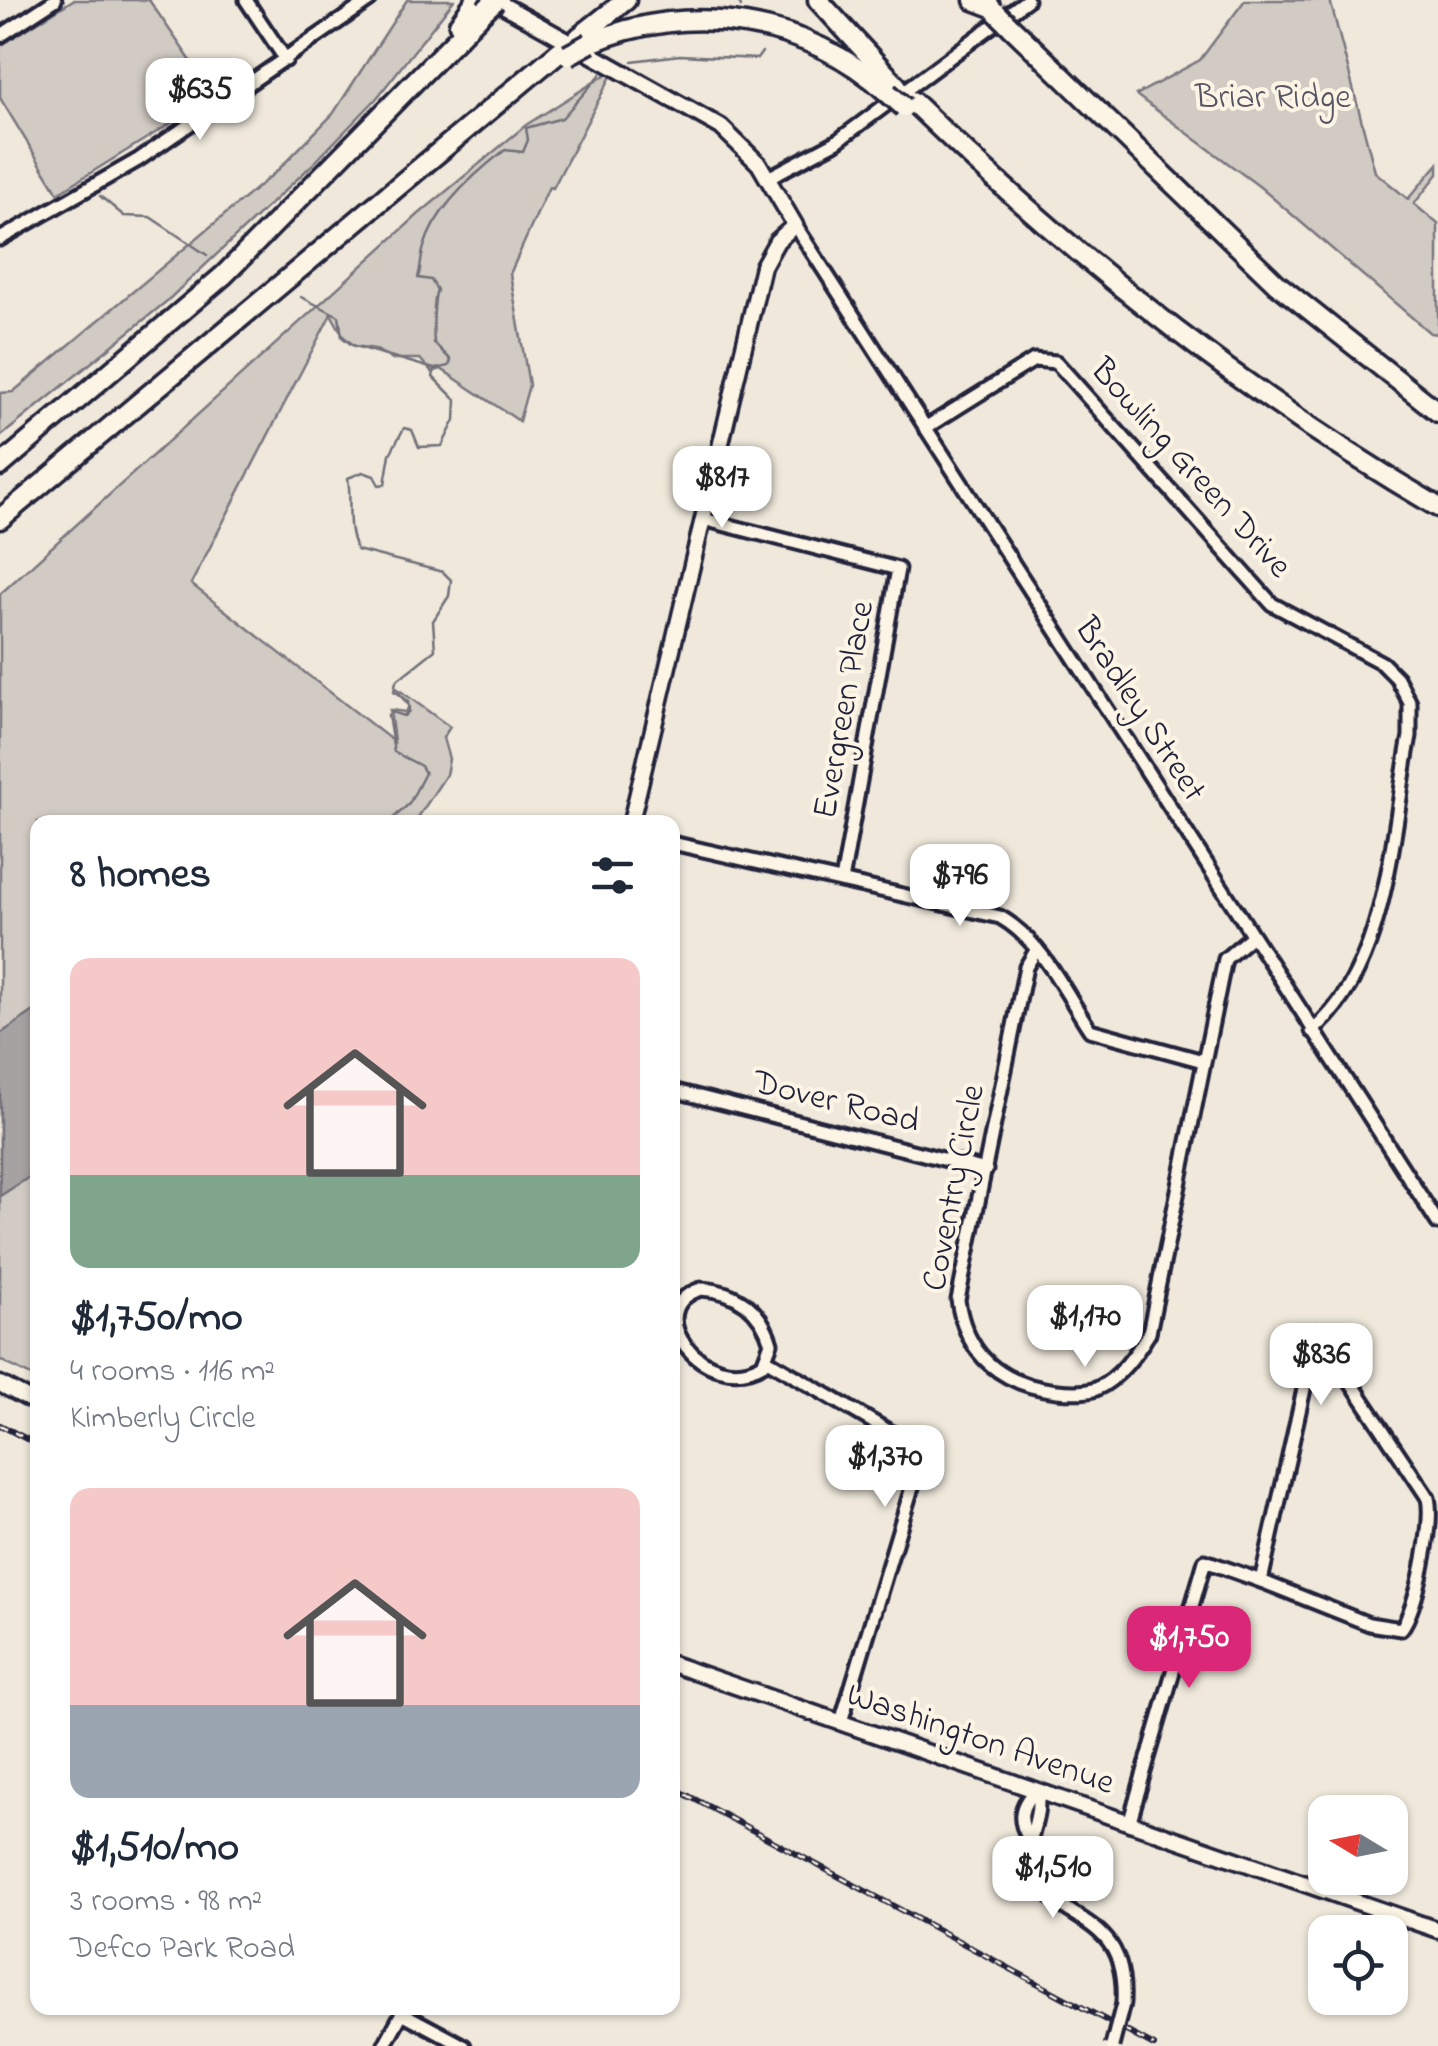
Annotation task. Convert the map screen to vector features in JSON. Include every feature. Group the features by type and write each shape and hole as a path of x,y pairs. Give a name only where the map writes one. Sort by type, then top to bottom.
{"highway":[{"path":"0,519 159,382 546,64 584,40 626,0"},
{"path":"818,0 892,89 1068,245 1191,343 1338,446 1438,508"},
{"path":"0,466 224,276 485,3"},
{"path":"986,4 1267,275 1438,412"},
{"path":"584,40 671,18 750,20 819,44 892,89"}],"main road":[{"path":"485,3 710,120 746,148 796,225 777,241 763,266 633,815"},
{"path":"0,1384 30,1400"},
{"name":"Washington Avenue","path":"680,1667 1438,1930"}],"street":[{"path":"0,36 55,0"},
{"path":"246,0 286,60"},
{"path":"0,238 138,160 370,0"},
{"path":"768,178 836,142 1027,0"},
{"name":"Bradley Street","path":"796,225 1438,1223"},
{"name":"Bowling Green Drive","path":"925,428 1034,360 1056,362 1272,604 1382,664 1398,678 1410,703 1410,736 1374,930 1366,956 1338,1002 1312,1031"},
{"name":"Evergreen Place","path":"702,519 898,570 842,881"},
{"path":"680,845 1000,917 1018,928 1037,948 1090,1030 1202,1061"},
{"name":"Coventry Circle","path":"1037,948 1026,966 960,1287 962,1326 974,1349 1011,1382 1066,1392 1095,1390 1118,1373 1149,1333 1202,1061 1226,960 1252,936"},
{"name":"Dover Road","path":"680,1092 986,1170"},
{"path":"680,1303 693,1291 712,1289 753,1308 771,1343 767,1360 757,1368 735,1372 704,1364 680,1336"},
{"path":"1129,1824 1205,1560 1261,1581 1392,1630 1401,1629 1410,1614 1430,1522 1428,1498 1317,1331 1261,1581"},
{"path":"767,1360 909,1444 920,1461 841,1722"},
{"path":"1036,1790 1039,1806 1029,1838 1029,1859 1038,1880 1093,1925 1116,1954 1122,1970 1124,2004 1112,2046"},
{"path":"384,2046 401,2015"},
{"path":"406,2015 464,2046"}],"green space":[{"path":"73,0 149,0 215,96 58,193 0,98 0,46"},
{"path":"407,0 454,0 376,99 312,165 167,301 0,437 0,393 13,392 277,171 333,114"},
{"name":"Briar Ridge","path":"1245,0 1330,0 1375,172 1408,199 1438,164 1438,174 1414,204 1438,224 1438,334 1430,333 1260,187 1136,95 1200,60"},
{"path":"607,74 611,76 553,188 549,187 510,274 529,385 519,421 441,369 432,372 420,359 391,359 375,349 355,346 344,337 331,314 191,584 394,742 390,710 405,712 409,707 395,687 450,727 443,738 449,759 446,775 420,815 30,815 30,1375 0,1360 0,594 419,214 526,125"}],"shaded area":[{"path":"30,1014 30,1177 0,1196 0,1034"}],"waterway":[{"path":"738,0 741,7"},
{"path":"632,61 680,55 757,59 762,52"},
{"path":"397,815 409,804 425,773 421,766 394,752 388,715 391,712 404,716 409,711 408,702 394,691 396,681 435,650 433,621 449,596 451,580 443,572 357,550 350,524 348,478 363,472 374,476 379,485 385,484 390,454 404,428 412,430 419,447 442,446 455,420 456,400 433,377 435,369 449,366 451,360 434,343 437,290 431,280 418,278 429,233 457,193 481,170 505,150 523,152 528,140 526,128 562,118 601,74"},
{"path":"100,196 124,216 150,217 207,255"},
{"path":"301,297 339,316 342,337 352,345 434,369"}],"railway":[{"path":"0,1425 30,1441"},
{"path":"680,1791 1154,2046"}]}
